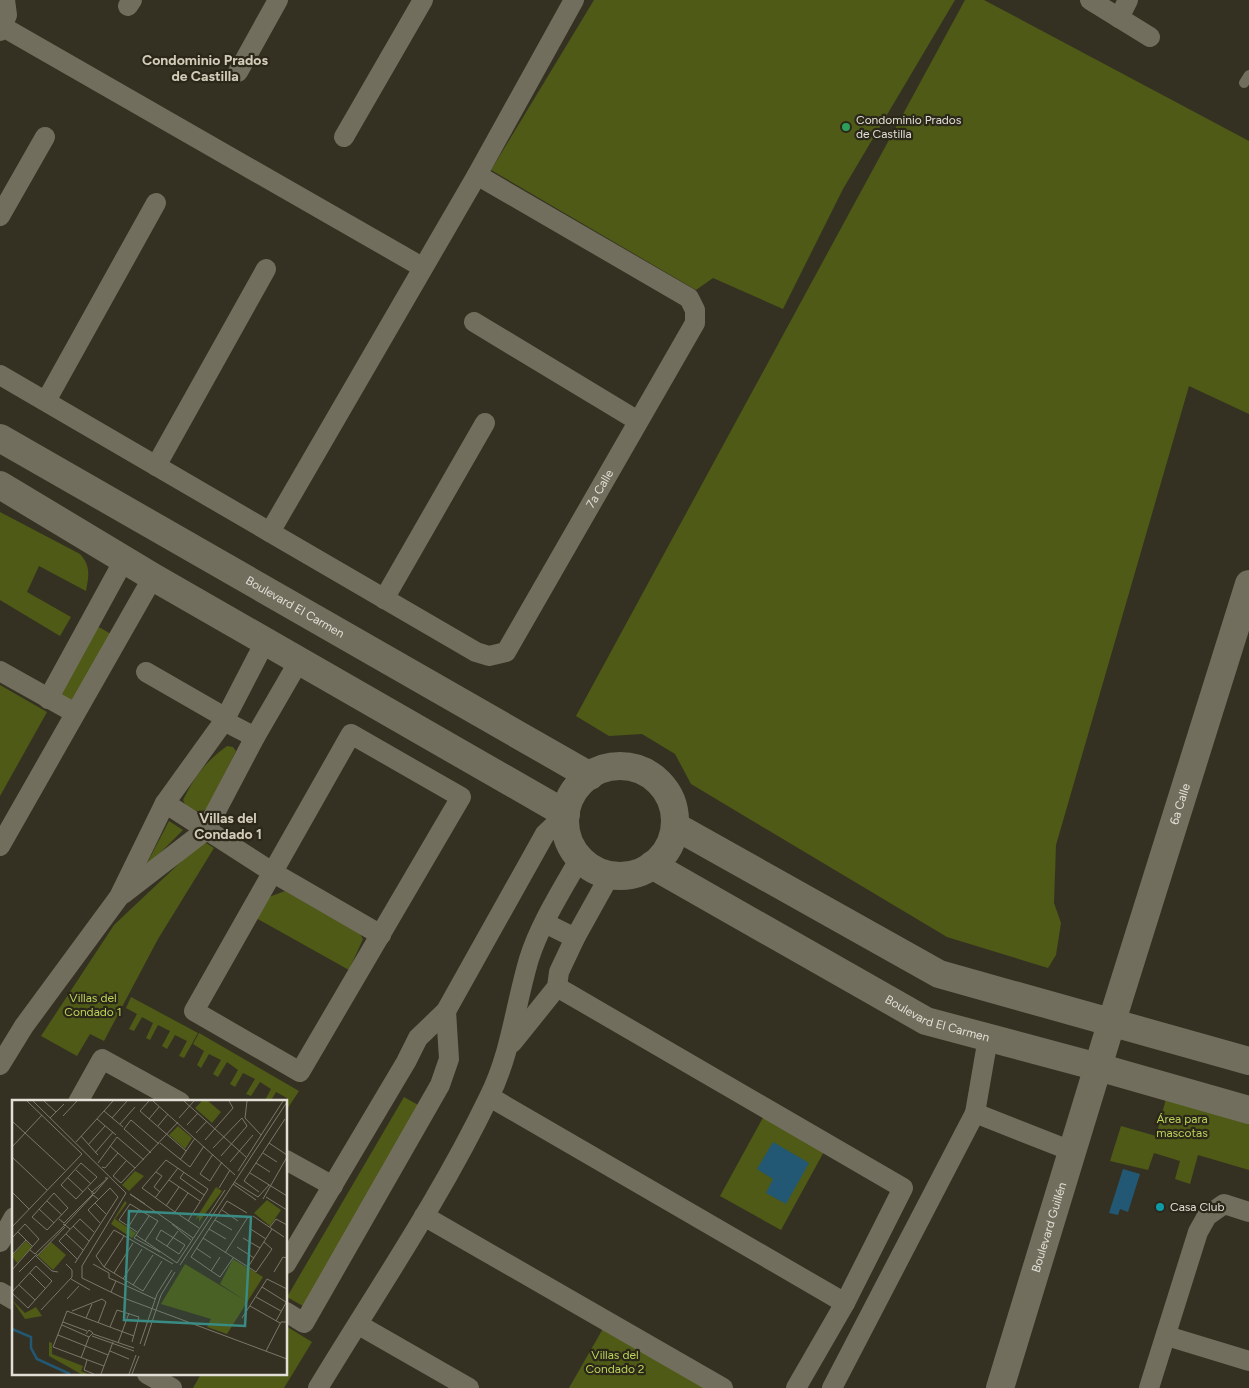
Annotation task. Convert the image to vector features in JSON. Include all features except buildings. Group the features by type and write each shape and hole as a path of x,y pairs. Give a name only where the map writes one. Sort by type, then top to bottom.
{"main road":[{"name":"Boulevard El Carmen","path":"0,438 590,776"},
{"path":"0,485 153,577 266,640 299,661 566,814"},
{"name":"6a Calle","path":"1098,1067 1249,584"},
{"path":"617,766 636,768 653,777 666,791 674,809 675,826 671,843 662,858 632,875 610,875 598,872 580,858 573,849 566,833 566,814 571,796 583,780 590,776 598,770 617,766"},
{"path":"675,826 940,974 1111,1024 1249,1061"},
{"name":"Boulevard El Carmen","path":"652,865 926,1021 1249,1110"},
{"name":"Boulevard Guillén","path":"1000,1388 1074,1152 1098,1067"}],"street":[{"path":"5,0 7,15 2,29 422,267"},
{"path":"238,72 278,0"},
{"path":"344,138 423,0"},
{"path":"1090,0 1150,37"},
{"path":"1119,18 1128,0"},
{"path":"270,532 477,175 571,1"},
{"path":"0,216 45,137"},
{"name":"7a Calle","path":"384,599 476,652 489,656 506,652 695,323 695,310 689,298 477,175"},
{"path":"46,401 156,203"},
{"path":"156,466 266,269"},
{"path":"474,322 638,422"},
{"path":"0,375 384,599 485,423"},
{"path":"48,698 124,560"},
{"path":"0,846 153,577"},
{"path":"0,1065 24,1026 119,897 165,803 225,719 266,640"},
{"path":"119,897 206,830 255,737 299,661"},
{"path":"0,671 75,713"},
{"path":"146,672 255,737"},
{"path":"351,734 461,797 381,935 300,1072 194,1011 351,734"},
{"path":"165,803 272,872 381,935"},
{"path":"288,1261 418,1038 446,1011 545,834 566,814"},
{"path":"318,1388 359,1325 424,1216 490,1097 510,1046 530,958 545,923 580,858"},
{"path":"510,1046 556,987 559,972 575,938 610,875"},
{"path":"545,923 575,938"},
{"path":"556,987 903,1188 844,1303 796,1388"},
{"path":"288,1313 304,1323 440,1085 449,1059 446,1011"},
{"path":"832,1388 975,1113 988,1038"},
{"path":"79,1100 102,1059 176,1100"},
{"path":"490,1097 844,1303"},
{"path":"975,1113 1074,1152"},
{"path":"288,1161 333,1186"},
{"path":"1149,1388 1167,1336 1198,1232 1207,1216 1224,1204 1249,1212"},
{"path":"424,1216 723,1388"},
{"path":"0,1242 12,1221"},
{"path":"0,1292 12,1299"},
{"path":"359,1325 469,1388"},
{"path":"1167,1336 1249,1362"},
{"path":"151,1376 172,1388 180,1376"}],"green space":[{"name":"Condominio Prados de Castilla","path":"594,0 955,0 843,189 783,309 713,278 696,290 491,170"},
{"path":"965,0 984,0 1249,141 1249,414 1189,386 1056,845 1054,903 1061,923 1056,955 1048,968 947,937 691,784 675,754 642,734 609,736 576,716"},
{"path":"0,512 80,554 84,558 88,567 86,591 39,566 27,592 71,617 60,636 0,600"},
{"path":"90,622 118,638 75,713 48,699"},
{"path":"0,685 47,712 0,796"},
{"path":"227,746 233,747 236,751 206,810 196,811 190,808 183,800 192,784 201,770"},
{"path":"169,821 183,830 144,869"},
{"name":"Villas del Condado 1","path":"203,841 214,848 158,939 104,1041 90,1034 77,1056 41,1036 114,925"},
{"path":"285,891 360,934 363,939 349,970 256,918 269,897"},
{"path":"131,997 198,1033 184,1058 179,1056 187,1041 175,1035 167,1049 162,1046 170,1031 158,1025 150,1040 146,1038 153,1023 142,1017 134,1031 129,1029 137,1014 126,1008"},
{"path":"199,1033 299,1091 288,1108 287,1098 276,1092 271,1100 265,1100 271,1089 260,1082 251,1096 246,1094 255,1079 243,1073 235,1087 230,1084 238,1070 227,1062 218,1077 213,1074 221,1060 209,1054 201,1068 197,1065 204,1051 193,1044"},
{"name":"Área para mascotas","path":"1167,1095 1249,1119 1249,1170 1198,1155 1190,1184 1175,1179 1180,1161 1154,1153 1148,1170 1110,1161 1121,1126 1156,1136"},
{"path":"404,1097 420,1106 303,1306 288,1298"},
{"path":"765,1114 826,1148 781,1230 720,1196"},
{"name":"Villas del Condado 2","path":"605,1325 715,1388 569,1388"},
{"path":"288,1327 312,1342 284,1388 193,1388 200,1376 288,1376"}],"water":[{"path":"773,1142 809,1163 786,1204 766,1193 773,1179 757,1169"},
{"path":"1123,1169 1140,1174 1128,1212 1120,1209 1118,1215 1109,1213"}],"place":[{"name":"Condominio Prados de Castilla","path":"846,127"},
{"name":"Casa Club","path":"1160,1207"}],"district":[{"name":"Condominio Prados de Castilla","path":"205,68"},
{"name":"Villas del Condado 1","path":"228,826"}]}
